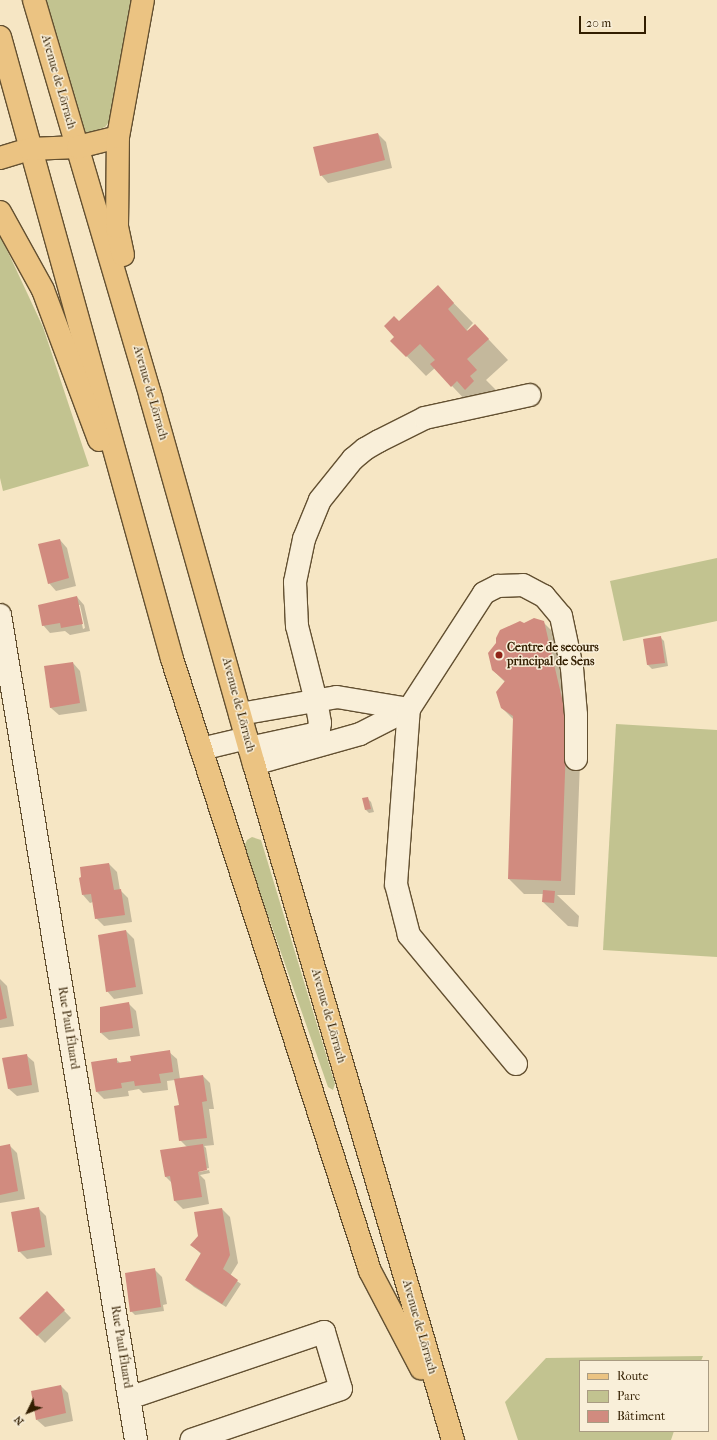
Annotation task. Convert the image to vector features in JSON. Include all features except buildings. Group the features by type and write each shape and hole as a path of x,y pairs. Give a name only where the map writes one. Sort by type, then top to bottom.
{"main road":[{"name":"Avenue de Lörrach","path":"34,0 152,398 250,750 453,1440"},
{"path":"143,0 118,137 117,227 152,398"},
{"name":"Avenue de Lörrach","path":"0,37 172,659 201,749 370,1271 443,1410"},
{"path":"0,158 30,149 78,147 118,137"},
{"path":"0,212 43,290 82,398 142,548"}],"street":[{"path":"250,750 314,734 319,729 320,723 316,701 297,626 295,582 304,539 320,500 353,459 365,448 426,418 530,394"},
{"path":"516,1064 409,934 396,884 409,709 484,593 498,586 523,585 544,596 561,616 572,668 576,715 576,759"},
{"name":"Rue Paul Éluard","path":"0,615 136,1440"},
{"path":"240,714 337,697 409,709"},
{"path":"201,749 250,750 360,734 409,709"},
{"path":"129,1398 324,1332 341,1389 191,1440"}],"green space":[{"path":"45,0 135,0 117,112 105,127 83,135"},
{"path":"0,235 43,327 89,466 3,491 0,478"},
{"path":"717,558 717,621 623,641 610,581"},
{"path":"616,724 717,730 717,957 603,950"},
{"path":"252,837 261,840 335,1084 333,1090 328,1087 244,847 247,840"},
{"path":"703,1356 701,1360 579,1360 579,1432 674,1432 671,1440 518,1440 505,1402 546,1358"}],"place":[{"name":"Centre de secours principal de Sens","path":"499,655"}]}
